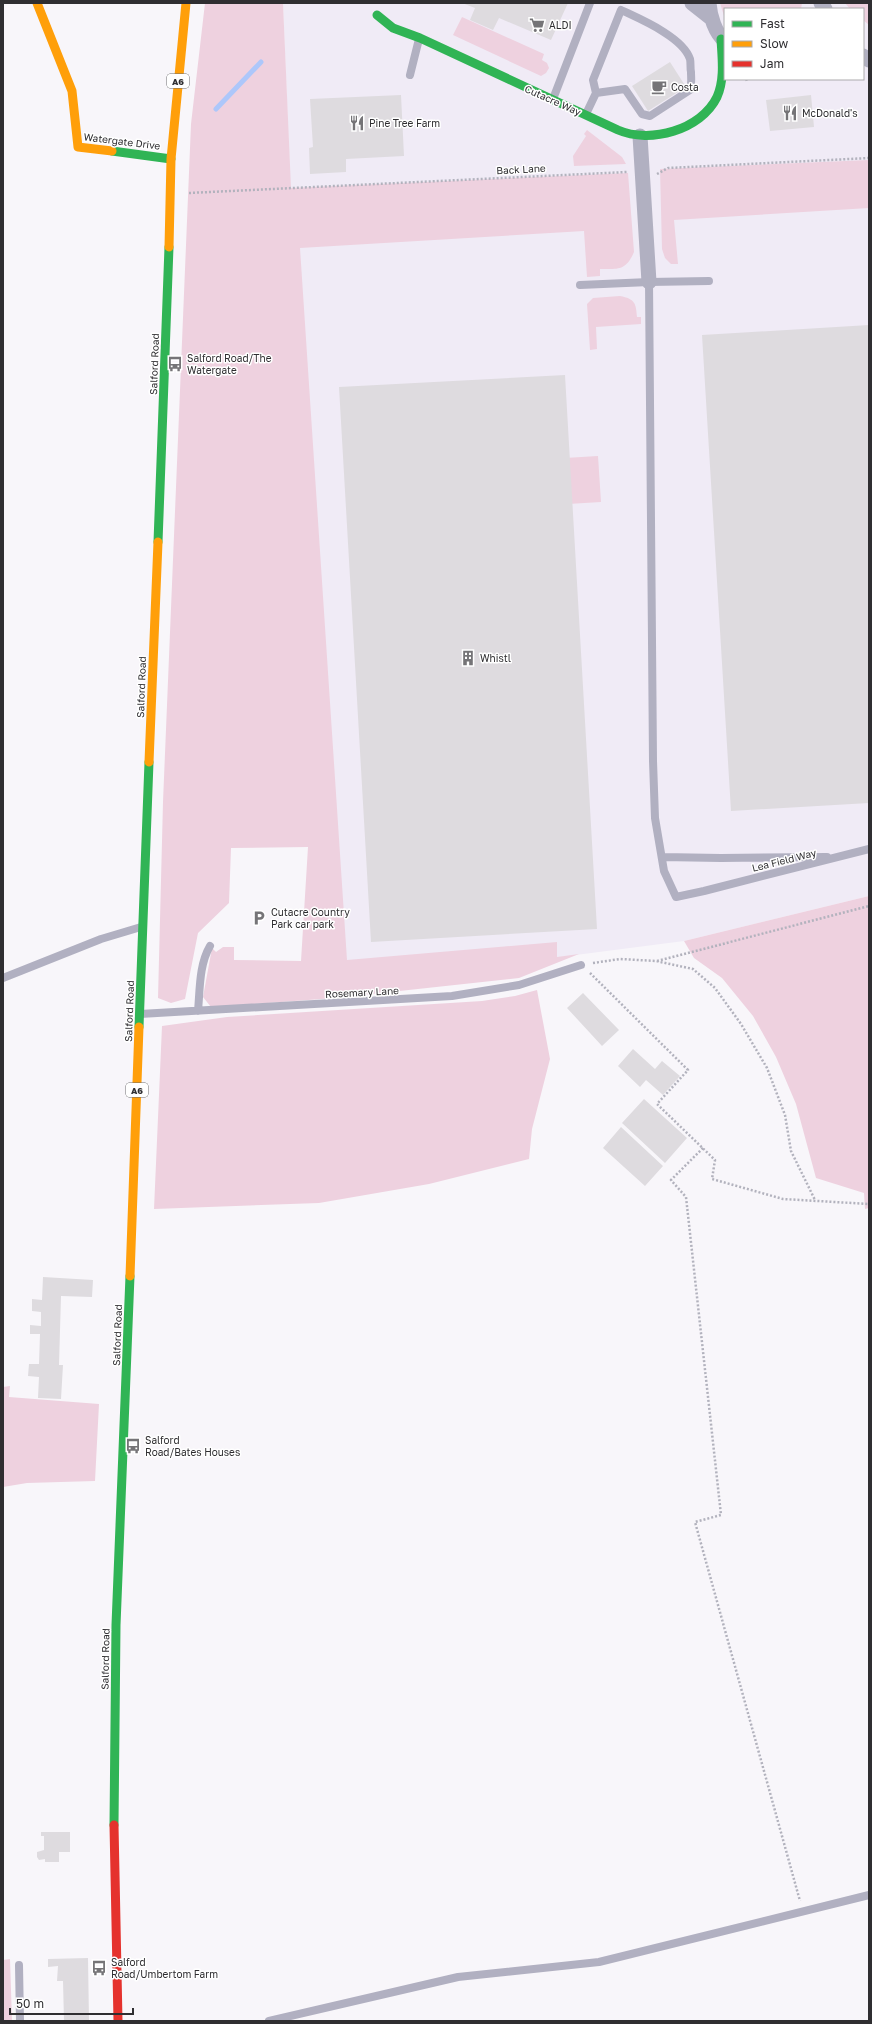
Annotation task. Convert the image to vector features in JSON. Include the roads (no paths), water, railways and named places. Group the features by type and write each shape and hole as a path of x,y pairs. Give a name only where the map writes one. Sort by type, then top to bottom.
{"main road":[{"name":"Watergate Drive","path":"37,3 72,90 78,147 171,159"},
{"name":"Salford Road","path":"118,2021 114,1855 116,1625 171,159 186,3"},
{"name":"Cutacre Way","path":"377,15 393,28 420,38 586,114 611,127 640,136 663,134 678,130 689,124 737,81"},
{"name":"Cutacre Way","path":"723,40 722,64 724,66"}],"street":[{"path":"692,3 712,18"},
{"path":"709,3 712,18 723,40"},
{"path":"640,136 649,282"}],"lane":[{"path":"553,100 590,3"},
{"path":"586,114 596,93 593,80 620,10 669,35 686,53 690,60 692,85 690,90 650,116 642,114 625,88 596,93"},
{"path":"410,75 420,38"},
{"path":"649,282 653,760 655,818 662,857 721,858 840,856"},
{"path":"580,286 649,282 709,282"},
{"name":"Lea Field Way","path":"662,857 664,871 676,896 704,891 869,849"},
{"path":"3,978 101,939 143,926"},
{"path":"198,1011 202,970 205,954 210,946"},
{"name":"Rosemary Lane","path":"140,1014 452,996 519,984 581,965"},
{"path":"269,2021 458,1977 599,1962 869,1895"},
{"path":"19,1965 20,2021"}],"waterway":[{"path":"216,109 261,62"}],"place":[{"name":"ALDI","path":"537,25"},
{"name":"Costa","path":"659,87"},
{"name":"McDonald's","path":"790,113"},
{"name":"Pine Tree Farm","path":"357,123"},
{"name":"Salford Road/The Watergate","path":"175,364"},
{"name":"Whistl","path":"468,658"},
{"name":"Cutacre Country Park car park","path":"259,918"},
{"name":"Salford Road/Bates Houses","path":"133,1446"},
{"name":"Salford Road/Umbertom Farm","path":"99,1968"}]}
